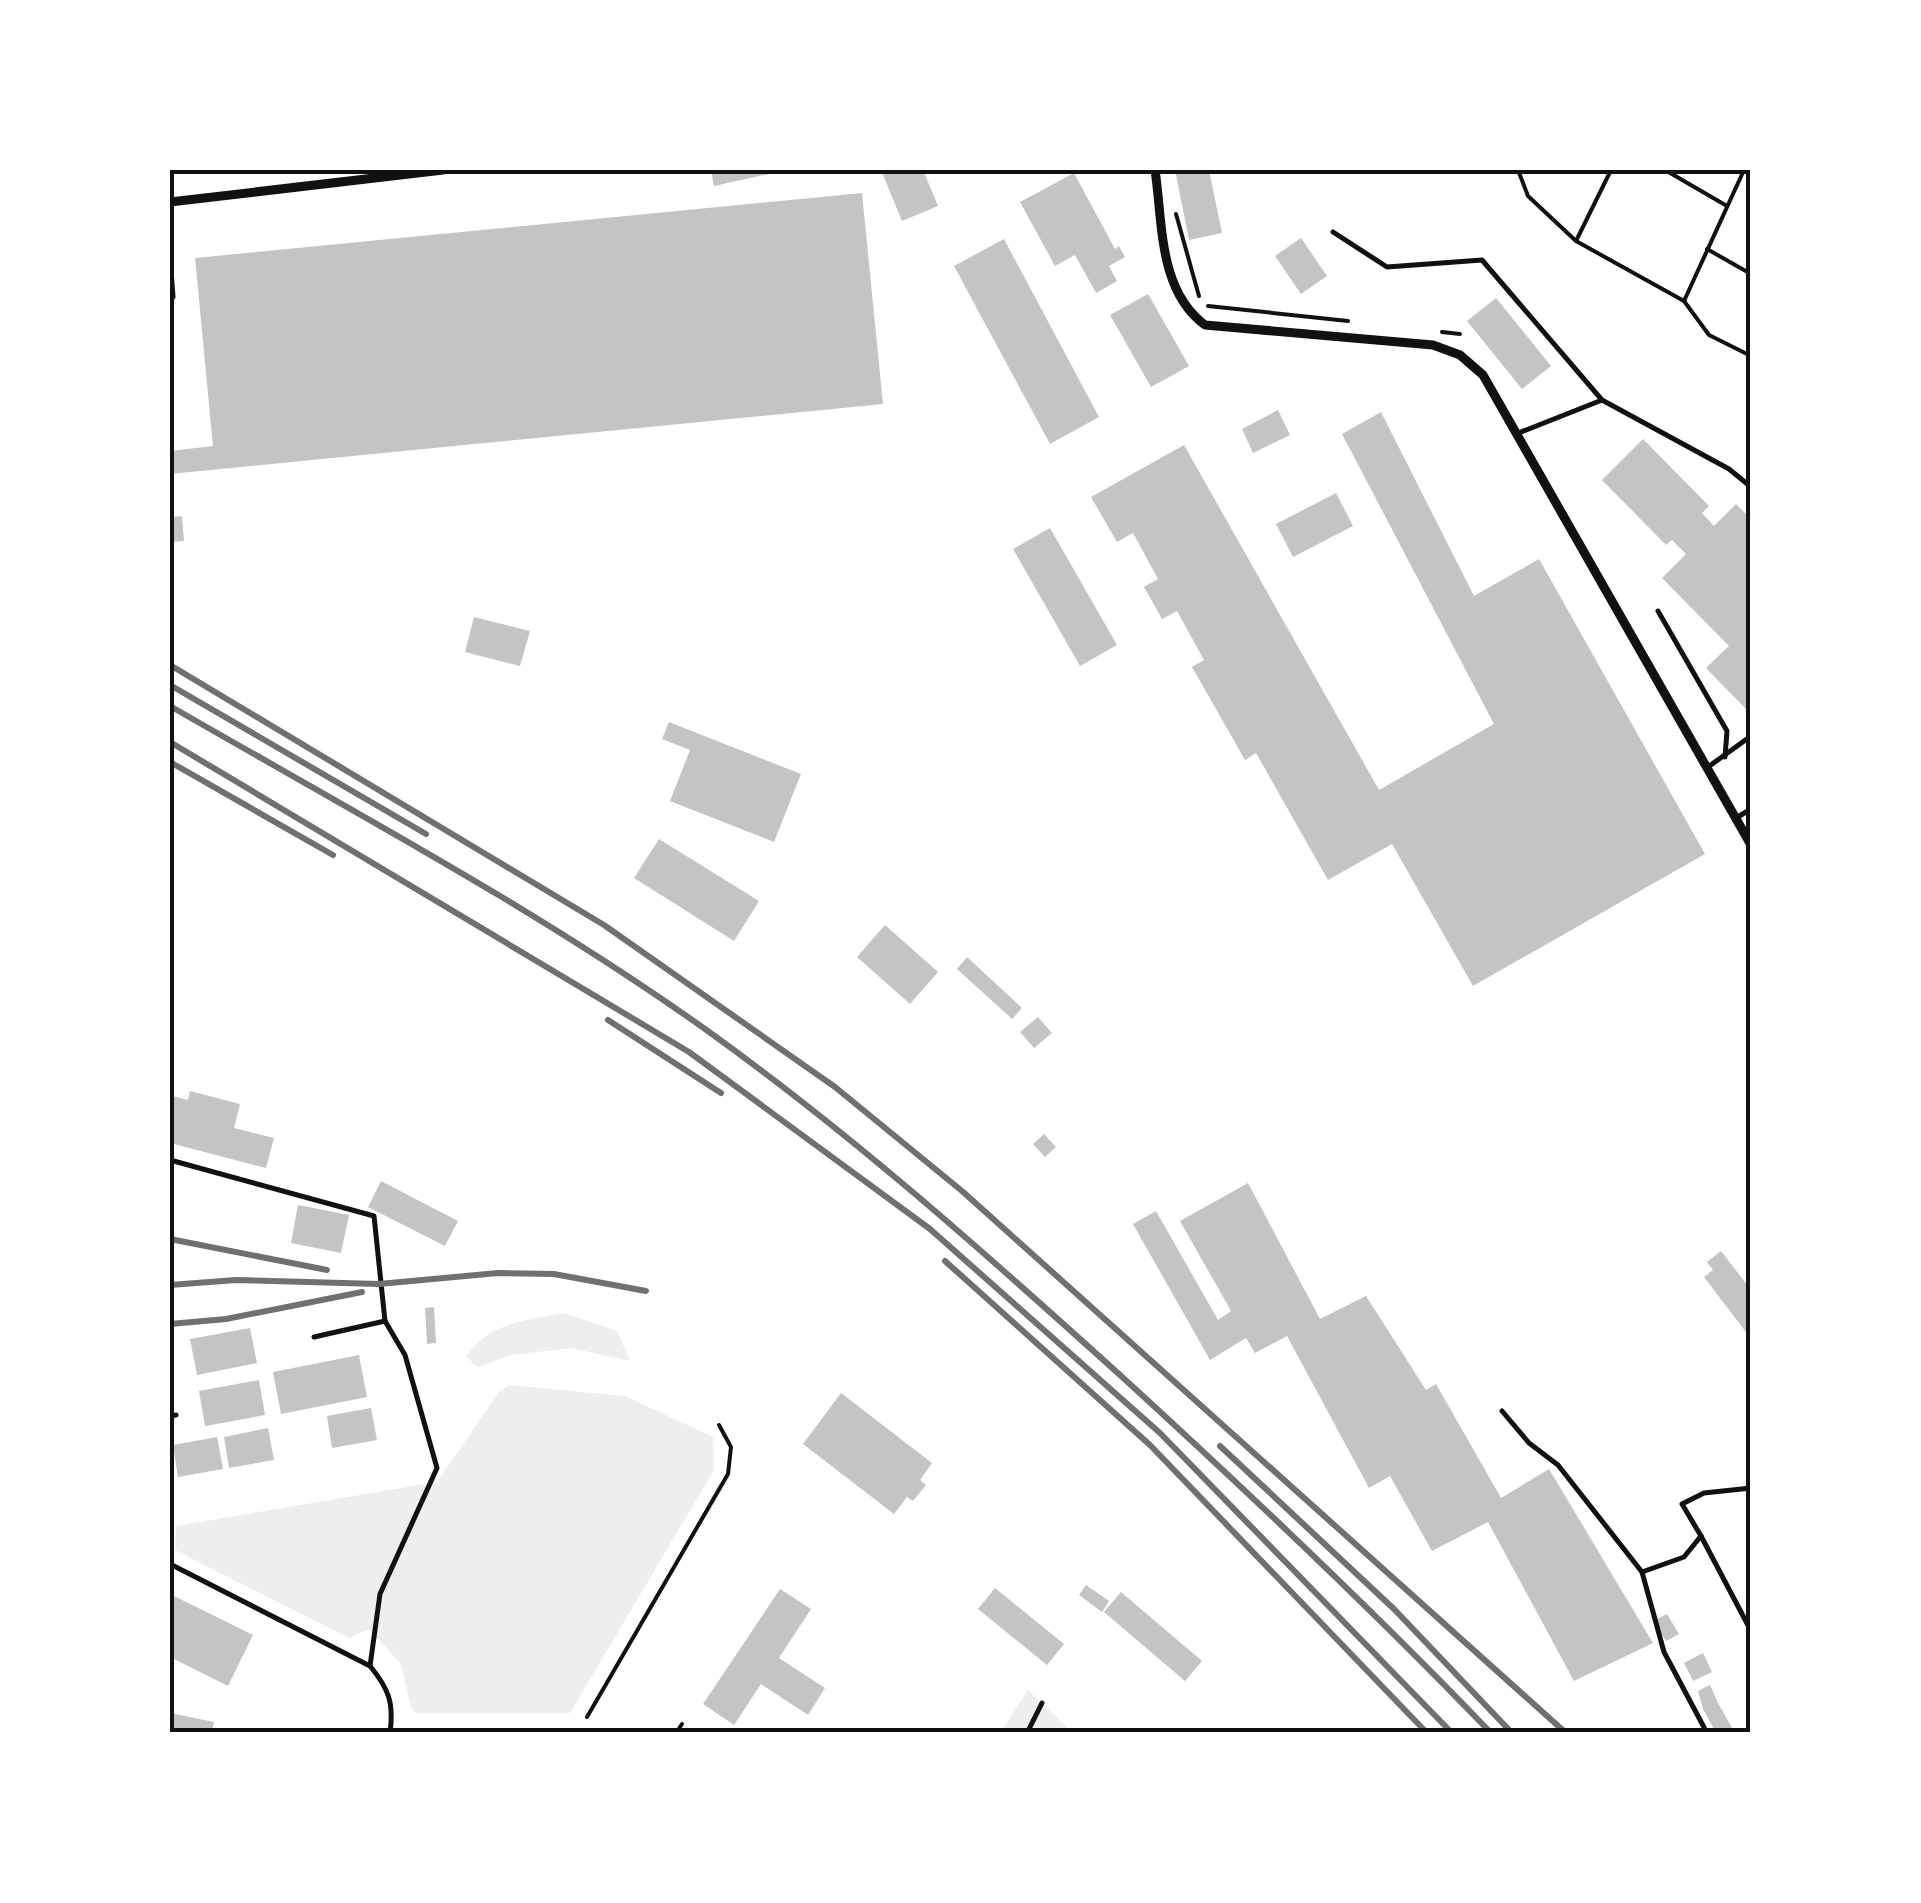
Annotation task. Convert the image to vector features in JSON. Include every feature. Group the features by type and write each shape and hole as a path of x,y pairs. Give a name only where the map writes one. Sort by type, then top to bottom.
{"street":[{"path":"170,202 444,170"},
{"path":"1156,170 1168,269 1176,293 1197,319 1228,330 1434,344 1460,355 1482,375 1751,845"},
{"path":"498,1733 584,1732"}],"lane":[{"path":"1332,232 1387,267 1482,260 1602,400 1729,469 1751,487"},
{"path":"170,257 173,297"},
{"path":"1516,434 1602,400"},
{"path":"1658,611 1727,731 1726,757"},
{"path":"1708,767 1751,736"},
{"path":"1736,818 1751,808"},
{"path":"170,1160 374,1216 386,1322 405,1355 436,1468 380,1594 370,1666"},
{"path":"314,1338 386,1322"},
{"path":"1502,1412 1529,1443 1558,1465 1642,1572 1664,1652 1707,1733"},
{"path":"1751,1488 1704,1493 1682,1504 1751,1631"},
{"path":"1642,1572 1684,1558 1701,1536"},
{"path":"170,1564 370,1666 387,1686 394,1708 390,1733"},
{"path":"1028,1733 1042,1703"}],"path":[{"path":"1518,170 1528,196 1576,241 1684,301 1709,335 1751,356"},
{"path":"1576,241 1610,170"},
{"path":"1665,170 1727,206"},
{"path":"1684,301 1744,170"},
{"path":"1174,205 1194,286 1204,305 1362,323"},
{"path":"1708,249 1751,274"},
{"path":"1441,332 1460,334"},
{"path":"584,1732 728,1474 732,1447 719,1425"},
{"path":"676,1733 682,1724"}],"shaded area":[{"path":"564,1313 617,1331 630,1361 571,1348 511,1355 478,1367 466,1357 497,1330"},
{"path":"509,1385 625,1396 713,1437 714,1470 570,1713 416,1713 411,1707 401,1664 369,1629 349,1638 175,1550 176,1526 437,1482 499,1392"},
{"path":"1028,1690 1073,1733 1000,1733"}],"building":[{"path":"711,170 778,170 778,172 714,186"},
{"path":"881,170 923,170 938,206 902,221"},
{"path":"1175,170 1209,170 1222,233 1189,240"},
{"path":"1074,173 1115,249 1119,246 1125,257 1109,266 1117,281 1096,293 1075,255 1055,266 1020,202"},
{"path":"862,193 883,404 170,474 170,451 213,446 195,258"},
{"path":"1301,238 1327,276 1301,294 1275,256"},
{"path":"1004,239 1099,417 1050,444 954,266"},
{"path":"1148,294 1189,366 1151,387 1110,315"},
{"path":"1496,298 1551,366 1522,389 1467,321"},
{"path":"1278,410 1290,435 1253,453 1242,429"},
{"path":"1381,412 1474,596 1539,559 1705,854 1473,986 1392,844 1328,880 1256,753 1245,760 1192,667 1204,660 1177,611 1162,619 1144,587 1158,579 1133,533 1117,542 1091,497 1184,445 1379,790 1494,724 1342,434"},
{"path":"1643,439 1709,506 1702,513 1714,526 1736,504 1751,519 1751,705 1746,709 1706,668 1729,646 1662,578 1686,554 1672,540 1666,545 1602,480"},
{"path":"1336,493 1353,526 1293,557 1276,524"},
{"path":"182,516 184,541 170,542 170,517"},
{"path":"1050,528 1117,645 1080,666 1013,549"},
{"path":"474,617 530,631 520,666 465,652"},
{"path":"669,722 801,774 774,842 670,801 690,750 662,739"},
{"path":"659,839 759,901 734,941 634,878"},
{"path":"885,925 938,972 910,1004 857,957"},
{"path":"967,957 1022,1008 1012,1019 957,969"},
{"path":"1038,1017 1052,1033 1034,1048 1020,1032"},
{"path":"190,1091 240,1104 234,1128 274,1138 266,1168 170,1143 173,1096 188,1100"},
{"path":"1044,1134 1056,1147 1045,1157 1033,1144"},
{"path":"381,1181 458,1221 445,1246 368,1207"},
{"path":"1248,1183 1320,1319 1366,1296 1426,1390 1436,1384 1501,1498 1549,1469 1653,1643 1574,1681 1488,1522 1432,1551 1390,1476 1369,1488 1287,1336 1255,1353 1246,1338 1210,1360 1133,1224 1156,1211 1218,1320 1231,1311 1180,1221"},
{"path":"298,1205 349,1215 341,1253 291,1243"},
{"path":"1721,1251 1751,1290 1749,1336 1704,1277 1713,1270 1707,1262"},
{"path":"434,1307 436,1343 427,1344 425,1308"},
{"path":"250,1328 257,1363 197,1375 190,1339"},
{"path":"359,1355 367,1397 281,1414 273,1372"},
{"path":"259,1380 265,1415 205,1426 199,1391"},
{"path":"841,1393 932,1463 920,1480 926,1485 913,1501 907,1497 894,1514 803,1444"},
{"path":"371,1408 377,1440 332,1448 327,1416"},
{"path":"268,1428 274,1460 229,1468 224,1437"},
{"path":"217,1437 223,1469 178,1477 173,1445"},
{"path":"1086,1585 1109,1601 1102,1612 1079,1595"},
{"path":"995,1588 1064,1644 1047,1665 978,1609"},
{"path":"780,1589 811,1609 779,1658 825,1688 808,1715 761,1684 734,1725 703,1704"},
{"path":"1121,1592 1202,1661 1185,1681 1104,1612"},
{"path":"170,1594 253,1635 228,1686 170,1657"},
{"path":"1667,1614 1679,1634 1666,1641 1653,1621"},
{"path":"1703,1653 1712,1672 1693,1681 1684,1663"},
{"path":"1710,1685 1735,1733 1716,1733 1703,1709 1698,1691"},
{"path":"170,1713 214,1722 212,1733 170,1733"}],"railway":[{"path":"170,665 604,925 835,1087 962,1191 1566,1733"},
{"path":"170,685 426,834"},
{"path":"170,706 575,942 705,1029 813,1110 969,1240 1168,1419 1355,1596 1491,1733"},
{"path":"170,742 689,1052 930,1229 1160,1433 1452,1733"},
{"path":"170,762 333,855"},
{"path":"608,1020 721,1093"},
{"path":"170,1239 327,1270"},
{"path":"945,1261 1150,1445 1427,1733"},
{"path":"170,1285 236,1280 379,1284 498,1273 554,1274 646,1291"},
{"path":"170,1324 226,1319 362,1292"},
{"path":"1220,1446 1394,1609 1512,1733"}]}
